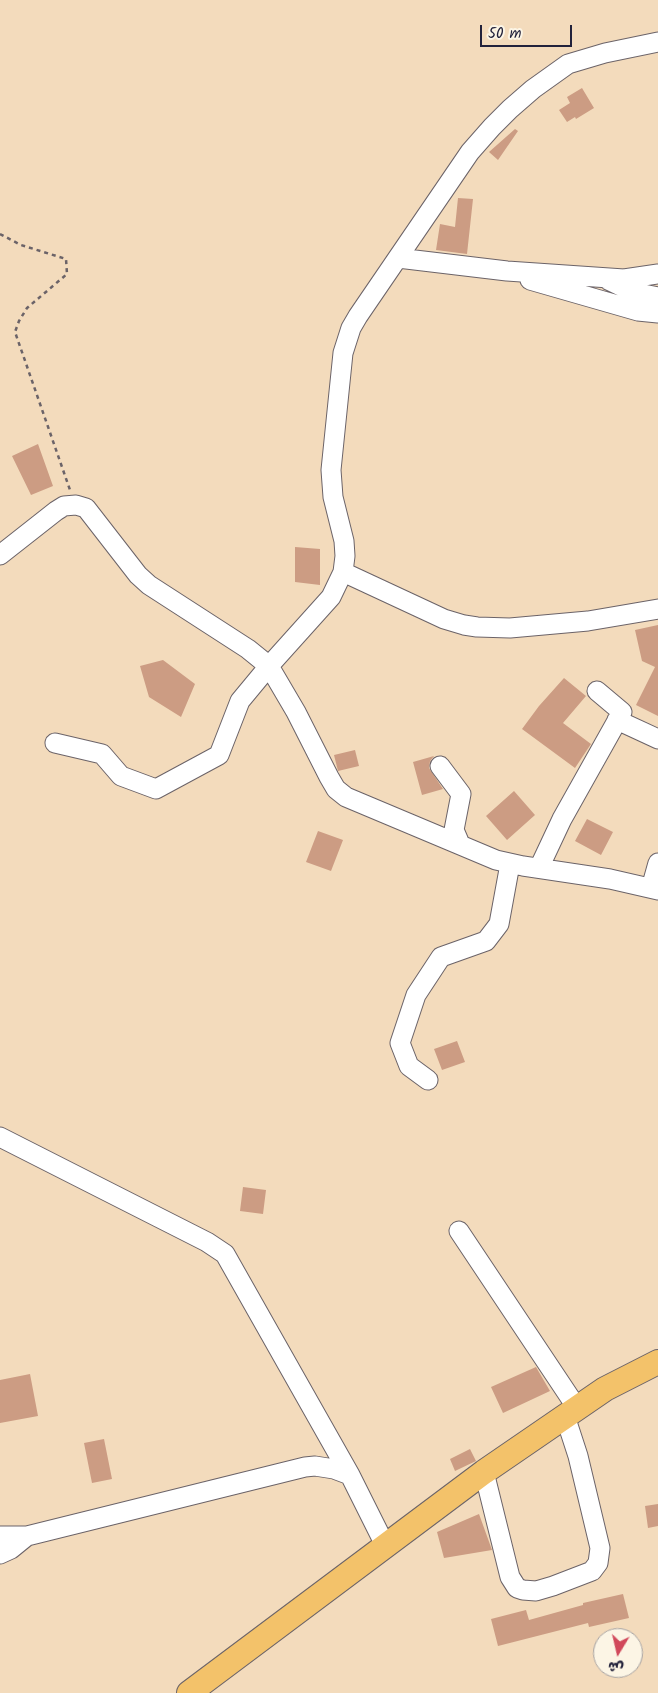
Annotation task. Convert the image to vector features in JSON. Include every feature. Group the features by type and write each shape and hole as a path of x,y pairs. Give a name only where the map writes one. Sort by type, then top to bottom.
{"main road":[{"path":"189,1693 214,1683 385,1545 484,1472 605,1390 658,1362"}],"street":[{"path":"55,743 102,754 121,776 156,789 220,755 240,701 331,597 343,572 344,541 333,497 331,470 343,353 349,334 358,316 479,141 533,89 573,62 658,42"},
{"path":"398,258 507,272 624,279 658,274"},
{"path":"490,269 638,311 658,313"},
{"path":"601,277 633,292 658,297"},
{"path":"0,555 64,506 76,505 86,508 138,576 149,585 248,648 269,666 296,712 329,778 336,789 346,797 356,803 510,864 610,879 655,889 658,863"},
{"path":"343,572 444,619 477,627 510,628 588,621 658,610"},
{"path":"539,868 562,819 622,712 597,691"},
{"path":"617,720 658,739"},
{"path":"440,766 461,794 454,830 460,844"},
{"path":"428,1080 409,1066 400,1042 416,996 441,957 486,941 499,924 510,864"},
{"path":"0,1137 208,1242 224,1254 350,1476 385,1545"},
{"path":"459,1231 571,1412 578,1456 600,1548 598,1563 592,1571 536,1591 517,1588 510,1577 484,1472"},
{"path":"0,1536 27,1536 305,1467 315,1466 334,1469 350,1476"},
{"path":"0,1554 11,1549 27,1536"}],"path":[{"path":"0,234 21,245 66,259 67,274 27,308 18,320 15,332 76,505"}],"building":[{"path":"582,88 594,108 567,122 559,110 570,103 567,97"},
{"path":"515,129 518,131 498,160 489,152"},
{"path":"458,198 473,199 467,254 436,250 440,224 455,227"},
{"path":"38,444 53,486 31,495 12,456"},
{"path":"295,547 320,549 320,585 295,582"},
{"path":"658,625 658,716 636,705 655,667 642,661 635,630"},
{"path":"163,660 195,684 181,717 149,697 140,666"},
{"path":"564,678 586,696 563,723 591,744 575,768 522,729"},
{"path":"355,750 359,766 338,771 334,755"},
{"path":"434,756 430,761 429,768 443,789 422,795 413,762"},
{"path":"514,791 535,815 507,840 486,816"},
{"path":"587,819 613,832 601,855 575,841"},
{"path":"318,831 343,840 331,871 306,862"},
{"path":"457,1041 465,1062 442,1070 434,1049"},
{"path":"243,1187 266,1190 263,1214 240,1211"},
{"path":"536,1367 550,1391 503,1413 491,1387"},
{"path":"30,1374 38,1416 0,1423 0,1380"},
{"path":"104,1439 112,1479 92,1483 84,1443"},
{"path":"470,1449 476,1461 455,1471 450,1459"},
{"path":"658,1504 658,1526 648,1528 645,1506"},
{"path":"479,1514 492,1550 444,1558 437,1532"},
{"path":"623,1594 629,1618 589,1627 588,1623 498,1646 491,1619 526,1610 529,1620 583,1605 583,1603"}]}
